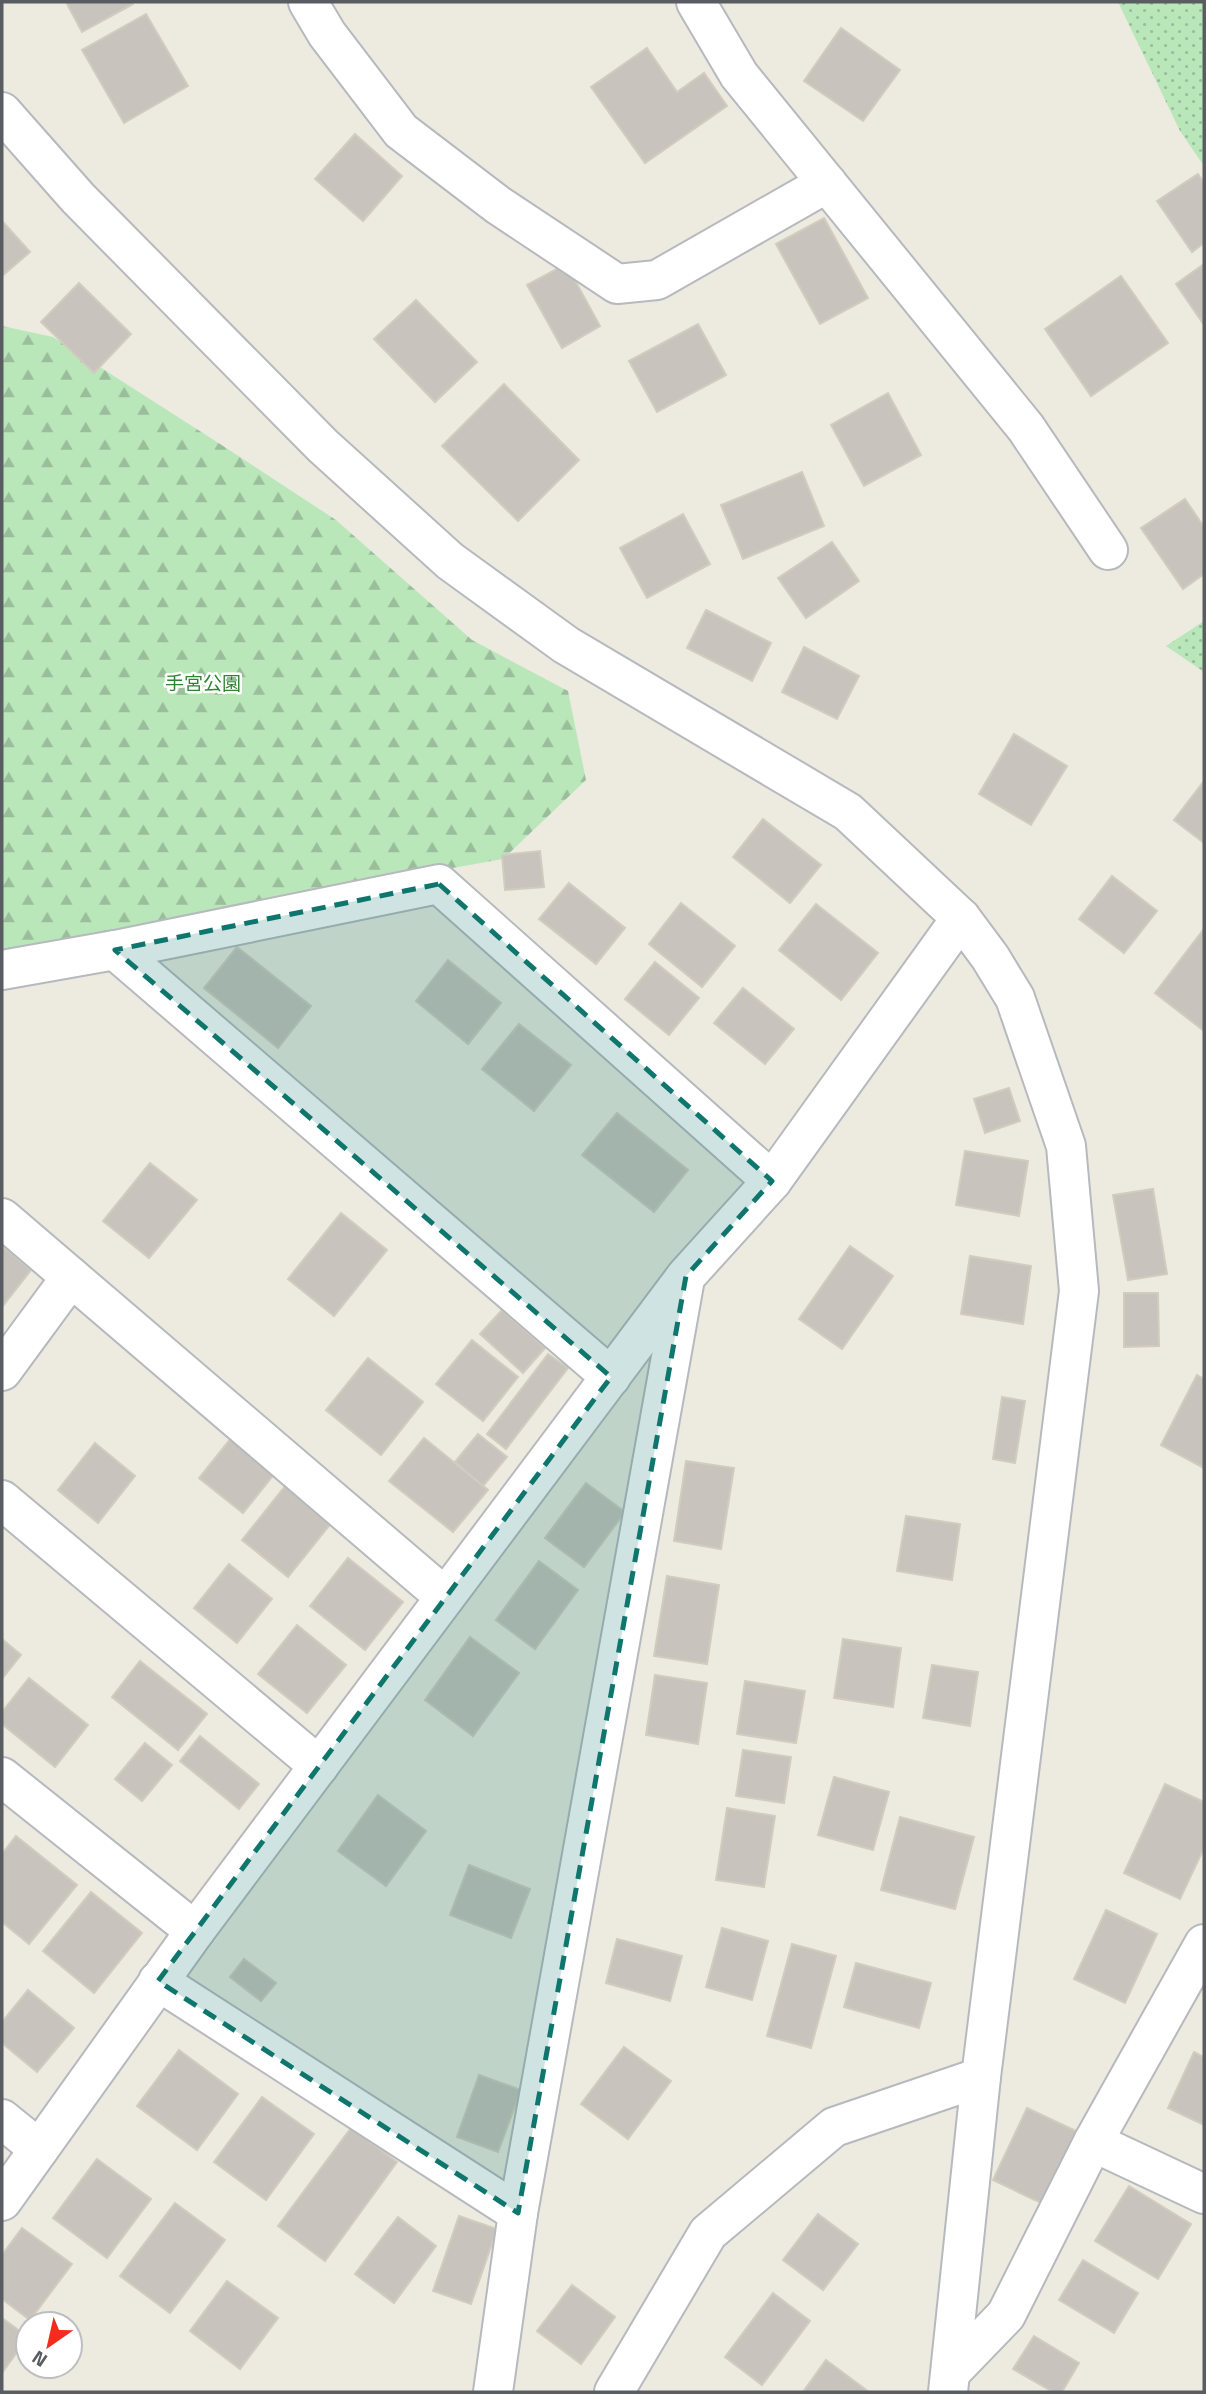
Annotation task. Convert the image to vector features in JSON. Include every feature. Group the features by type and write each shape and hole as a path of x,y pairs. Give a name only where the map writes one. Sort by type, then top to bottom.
{"street":[{"path":"308,2 327,34 401,131 498,205 617,285 657,280 827,183"},
{"path":"696,2 739,75 1026,428 1108,550"},
{"path":"2,112 78,198 314,436 450,562 566,645 848,812 961,918 990,957 1015,998 1066,1146 1079,1291 981,2077 949,2382"},
{"path":"2,970 115,950 439,884 772,1181"},
{"path":"2,2201 195,1931 686,1276 772,1181 961,918"},
{"path":"115,950 611,1377"},
{"path":"2,1218 445,1597"},
{"path":"493,2392 518,2213 686,1276"},
{"path":"2,1371 71,1277"},
{"path":"2,1500 319,1766"},
{"path":"2,1777 195,1931"},
{"path":"949,2382 1006,2315 1093,2142 1204,1944"},
{"path":"159,1981 518,2213"},
{"path":"614,2392 708,2233 834,2127 981,2077"},
{"path":"2,2119 39,2149"},
{"path":"1093,2142 1204,2194"}],"highlighted area":[{"path":"439,884 772,1181 686,1276 518,2213 158,1981 611,1377 115,950"}],"green space":[{"path":"1118,2 1204,2 1204,166 1180,131"},
{"name":"手宮公園","path":"2,326 53,337 220,444 336,520 472,640 568,691 586,780 503,859 189,915 2,954"},
{"path":"1204,621 1204,672 1166,646"}],"building":[{"path":"66,2 132,2 133,4 82,32"},
{"path":"146,14 188,86 124,123 82,50"},
{"path":"841,28 900,70 863,121 804,81"},
{"path":"647,48 677,92 704,73 727,106 645,163 591,87"},
{"path":"355,134 402,176 363,221 315,179"},
{"path":"1198,174 1204,183 1204,243 1192,252 1157,201"},
{"path":"824,218 868,298 820,324 776,244"},
{"path":"2,221 30,252 2,276"},
{"path":"566,264 600,326 562,348 527,285"},
{"path":"1204,264 1204,325 1176,284"},
{"path":"1121,276 1168,343 1091,396 1045,329"},
{"path":"79,283 131,334 94,373 41,322"},
{"path":"416,300 477,362 435,402 374,339"},
{"path":"698,324 726,375 657,412 629,361"},
{"path":"504,384 579,460 518,521 442,446"},
{"path":"888,393 921,455 864,486 831,425"},
{"path":"802,472 824,526 743,559 721,505"},
{"path":"1185,499 1204,527 1204,574 1183,589 1141,528"},
{"path":"683,514 710,564 647,598 620,548"},
{"path":"832,542 859,581 806,618 778,578"},
{"path":"706,610 771,643 752,681 687,648"},
{"path":"804,647 859,676 837,719 782,692"},
{"path":"1014,734 1067,766 1031,825 979,794"},
{"path":"1204,781 1204,843 1174,820"},
{"path":"763,819 821,865 790,903 733,857"},
{"path":"540,851 544,887 505,890 502,855"},
{"path":"1112,876 1157,911 1124,953 1079,919"},
{"path":"569,883 625,928 596,964 539,919"},
{"path":"681,903 735,946 702,987 649,944"},
{"path":"816,904 878,953 841,1000 779,950"},
{"path":"1204,931 1204,1031 1155,993"},
{"path":"237,947 311,1006 278,1048 204,988"},
{"path":"448,960 501,1003 468,1044 416,1001"},
{"path":"655,962 699,998 669,1035 625,999"},
{"path":"743,988 794,1029 765,1064 714,1023"},
{"path":"519,1024 571,1065 534,1111 482,1069"},
{"path":"1009,1088 1020,1121 985,1133 974,1099"},
{"path":"617,1113 688,1170 654,1212 582,1155"},
{"path":"965,1151 1028,1161 1019,1216 956,1205"},
{"path":"150,1163 197,1200 149,1258 103,1221"},
{"path":"1153,1189 1167,1274 1128,1280 1113,1195"},
{"path":"341,1213 387,1250 334,1316 288,1279"},
{"path":"2,1246 31,1270 2,1307"},
{"path":"850,1246 893,1276 842,1349 799,1319"},
{"path":"970,1256 1031,1266 1023,1324 961,1314"},
{"path":"1124,1293 1158,1293 1159,1346 1124,1347"},
{"path":"502,1310 545,1348 523,1373 480,1334"},
{"path":"472,1340 518,1377 483,1421 436,1384"},
{"path":"548,1354 568,1368 506,1449 487,1434"},
{"path":"368,1358 423,1402 381,1455 326,1410"},
{"path":"1197,1375 1204,1379 1204,1468 1161,1445"},
{"path":"1002,1397 1025,1401 1015,1463 993,1459"},
{"path":"236,1432 280,1467 243,1513 199,1478"},
{"path":"478,1434 507,1457 483,1486 455,1462"},
{"path":"424,1438 488,1490 453,1532 389,1481"},
{"path":"95,1443 135,1476 98,1523 58,1490"},
{"path":"686,1461 734,1468 721,1549 674,1541"},
{"path":"586,1483 625,1512 584,1567 545,1538"},
{"path":"286,1485 332,1522 288,1577 242,1540"},
{"path":"906,1516 960,1524 952,1580 897,1571"},
{"path":"348,1558 403,1602 365,1650 310,1606"},
{"path":"539,1561 578,1590 535,1649 496,1620"},
{"path":"229,1564 272,1599 237,1643 194,1608"},
{"path":"667,1576 719,1585 707,1664 654,1656"},
{"path":"297,1625 346,1665 307,1713 258,1674"},
{"path":"470,1637 519,1673 473,1736 425,1700"},
{"path":"2,1639 21,1655 2,1679"},
{"path":"843,1639 901,1648 893,1707 834,1698"},
{"path":"140,1661 207,1714 178,1750 112,1697"},
{"path":"932,1665 978,1672 970,1726 923,1718"},
{"path":"655,1675 707,1683 698,1744 646,1735"},
{"path":"29,1678 88,1725 55,1767 2,1724 2,1712"},
{"path":"745,1681 805,1691 796,1743 737,1734"},
{"path":"200,1736 259,1784 239,1809 180,1761"},
{"path":"145,1743 172,1765 142,1801 115,1779"},
{"path":"743,1750 791,1757 784,1803 736,1796"},
{"path":"834,1777 889,1792 873,1850 818,1835"},
{"path":"1165,1784 1204,1802 1204,1848 1180,1899 1124,1873"},
{"path":"378,1795 426,1831 386,1886 338,1851"},
{"path":"727,1808 775,1816 764,1887 716,1880"},
{"path":"900,1817 974,1837 955,1909 881,1890"},
{"path":"16,1836 77,1885 29,1944 2,1922 2,1854"},
{"path":"469,1865 530,1889 511,1938 450,1915"},
{"path":"91,1892 142,1933 94,1993 43,1951"},
{"path":"1106,1910 1157,1934 1125,2003 1074,1979"},
{"path":"722,1928 768,1941 752,2000 706,1987"},
{"path":"617,1939 682,1956 670,2001 606,1983"},
{"path":"792,1944 836,1956 811,2048 767,2036"},
{"path":"244,1959 276,1983 261,2001 230,1977"},
{"path":"856,1963 931,1983 919,2028 844,2007"},
{"path":"28,1990 74,2028 37,2072 2,2043 2,2022"},
{"path":"624,2047 671,2081 628,2139 581,2104"},
{"path":"179,2050 238,2094 197,2150 137,2106"},
{"path":"1194,2052 1204,2057 1204,2125 1168,2108"},
{"path":"479,2075 521,2090 498,2152 457,2137"},
{"path":"262,2097 314,2134 266,2200 214,2162"},
{"path":"1027,2108 1076,2131 1041,2203 993,2180"},
{"path":"351,2128 397,2162 325,2261 278,2226"},
{"path":"97,2159 151,2199 107,2258 53,2218"},
{"path":"1129,2186 1191,2224 1158,2279 1095,2241"},
{"path":"175,2203 225,2240 170,2313 120,2276"},
{"path":"818,2214 858,2244 823,2290 783,2260"},
{"path":"459,2216 497,2229 471,2304 433,2291"},
{"path":"398,2217 436,2246 394,2303 355,2274"},
{"path":"22,2228 72,2264 38,2310 17,2310 2,2299 2,2255"},
{"path":"1083,2260 1138,2293 1114,2333 1059,2300"},
{"path":"227,2281 278,2318 240,2369 190,2331"},
{"path":"572,2285 615,2317 581,2364 537,2331"},
{"path":"773,2293 810,2321 762,2385 725,2357"},
{"path":"2,2318 14,2327 14,2356 2,2373"},
{"path":"1034,2336 1079,2363 1062,2392 1053,2392 1013,2369"},
{"path":"826,2360 869,2392 803,2392"}]}
